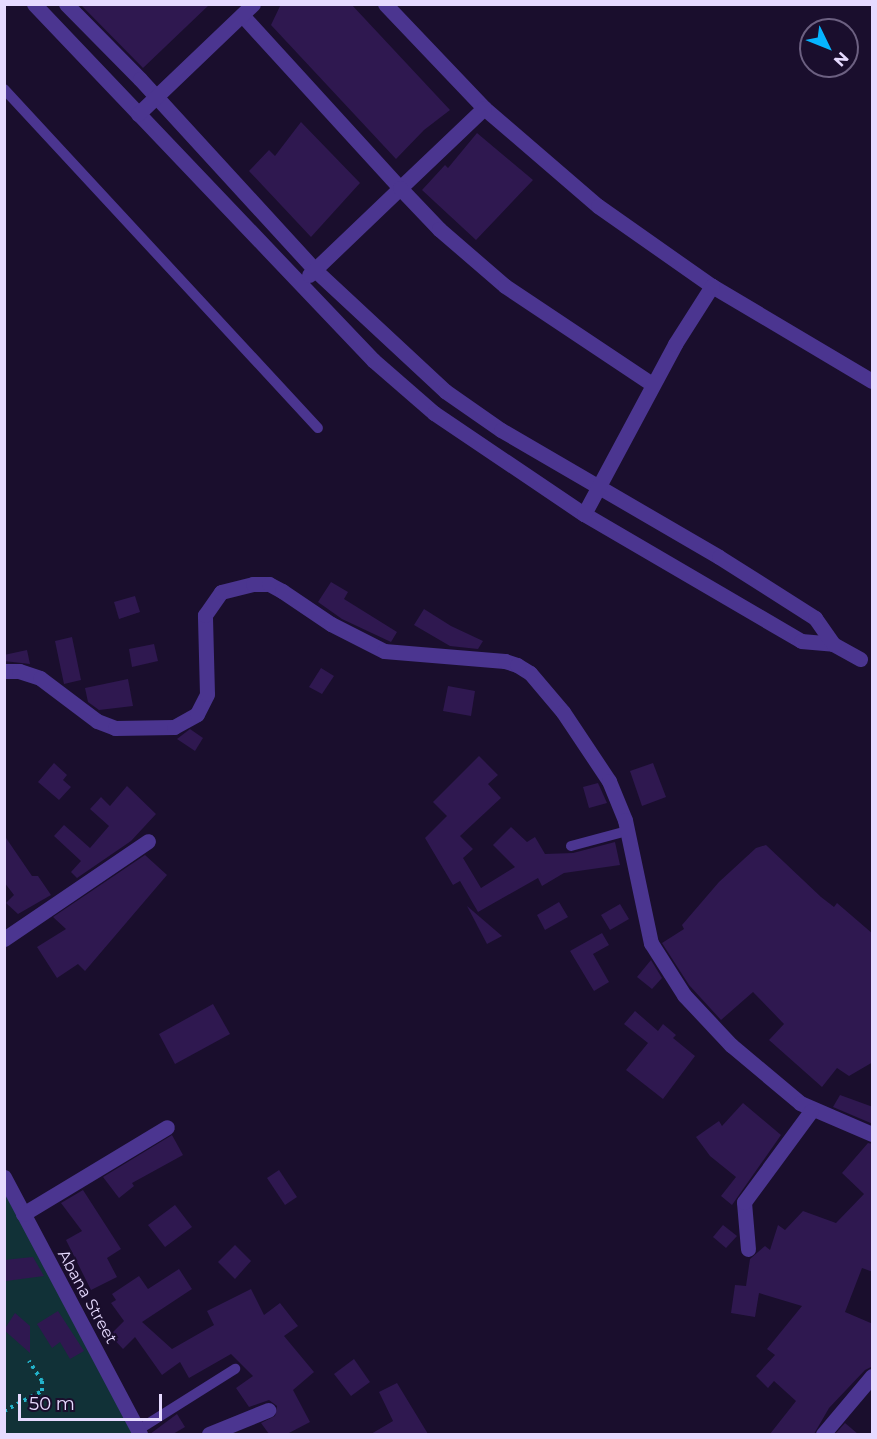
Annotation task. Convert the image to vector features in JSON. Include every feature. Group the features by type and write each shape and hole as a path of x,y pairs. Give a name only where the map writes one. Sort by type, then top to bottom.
{"street":[{"path":"34,4 373,360 434,413 584,514 801,641 833,644 860,659"},
{"path":"66,4 156,97 315,270 445,391 501,430 719,557 815,618 833,644"},
{"path":"384,4 484,108 598,206 712,286 873,381"},
{"path":"138,114 247,10 400,188 439,229 505,286 652,384"},
{"path":"301,284 484,108"},
{"path":"584,514 652,384 712,286"},
{"path":"434,413 445,391"},
{"path":"4,671 19,670 40,678 97,721 115,728 174,727 197,714 207,694 208,654 202,626 212,603 221,592 234,586 269,584 376,649 506,661 530,673 585,740 609,781 627,831 651,943 665,968 700,1015 731,1046 811,1111 873,1134"},
{"path":"4,939 148,841"},
{"path":"748,1249 744,1202 811,1111"},
{"path":"23,1214 167,1127"},
{"name":"Abana Street","path":"4,1177 139,1432"},
{"path":"823,1434 873,1376"},
{"path":"209,1434 268,1410"}],"lane":[{"path":"4,89 318,428"},
{"path":"571,846 627,831"},
{"path":"139,1432 235,1369"}],"path":[{"path":"4,1411 42,1391 42,1381 29,1361"}],"green space":[{"path":"4,1187 134,1434 5,1434"}],"building":[{"path":"80,4 210,4 143,68"},
{"path":"281,4 351,4 450,110 424,130 396,159 271,25"},
{"path":"301,122 360,183 311,237 249,171 269,150 275,156"},
{"path":"477,133 533,180 476,240 422,190 445,165 448,168"},
{"path":"331,582 348,592 344,599 397,632 391,642 342,619 318,602"},
{"path":"135,596 140,612 119,619 114,602"},
{"path":"424,609 451,626 483,641 478,649 450,646 414,625"},
{"path":"72,637 81,680 64,684 55,641"},
{"path":"154,644 158,661 132,667 129,649"},
{"path":"27,650 30,664 4,661 4,655"},
{"path":"321,668 334,676 322,694 309,687"},
{"path":"128,679 133,706 99,710 88,702 85,688"},
{"path":"448,686 475,691 471,716 443,711"},
{"path":"190,729 203,738 195,751 177,739"},
{"path":"479,756 498,775 488,784 501,798 460,836 473,849 463,858 481,888 515,867 493,845 511,827 527,842 535,837 545,854 573,853 615,842 620,865 564,873 542,886 538,878 478,912 460,881 453,885 425,838 447,816 433,802"},
{"path":"54,763 67,775 63,780 71,787 59,800 38,782"},
{"path":"653,763 666,797 642,806 630,771"},
{"path":"598,783 607,803 589,808 583,787"},
{"path":"127,786 156,814 131,841 77,878 71,872 81,861 54,836 64,825 90,848 109,826 90,809 101,797 110,806"},
{"path":"4,835 32,876 38,876 51,895 18,914 6,903 14,895 4,882"},
{"path":"766,845 821,897 834,907 837,903 873,934 873,1062 849,1076 837,1068 822,1087 769,1040 784,1024 753,992 721,1020 689,985 662,943 684,929 682,925 719,882 756,848"},
{"path":"145,855 167,875 85,971 78,964 57,978 37,947 66,929 53,917"},
{"path":"559,902 568,917 545,930 537,915"},
{"path":"620,904 629,919 610,930 601,915"},
{"path":"467,906 502,936 487,944"},
{"path":"602,933 609,945 593,954 609,982 594,991 570,951"},
{"path":"651,960 662,978 652,989 637,977"},
{"path":"213,1004 230,1034 175,1064 159,1034"},
{"path":"635,1011 658,1031 663,1024 676,1035 673,1038 695,1056 663,1099 626,1070 648,1043 624,1024"},
{"path":"840,1095 873,1107 873,1124 833,1107"},
{"path":"743,1103 781,1135 732,1205 721,1196 736,1177 710,1156 696,1137 719,1121 722,1126"},
{"path":"172,1135 183,1155 132,1183 134,1186 119,1198 103,1177"},
{"path":"868,1143 873,1144 873,1272 862,1268 845,1312 873,1324 873,1366 865,1370 829,1408 814,1434 770,1434 796,1401 774,1381 768,1388 756,1376 775,1355 767,1349 802,1306 759,1293 755,1317 731,1313 735,1285 746,1286 750,1259 765,1246 770,1250 778,1225 785,1230 803,1211 836,1223 864,1194 842,1173"},
{"path":"279,1170 297,1197 285,1205 267,1178"},
{"path":"83,1190 121,1249 107,1258 117,1277 91,1290 66,1240 82,1231 61,1203"},
{"path":"175,1205 192,1227 165,1247 148,1225"},
{"path":"723,1225 737,1236 726,1248 713,1237"},
{"path":"235,1245 251,1261 235,1279 218,1262"},
{"path":"33,1257 44,1276 6,1281 4,1260"},
{"path":"179,1269 192,1289 142,1322 172,1349 214,1325 207,1311 251,1289 264,1315 280,1303 298,1326 284,1336 314,1372 293,1390 310,1422 287,1434 269,1434 261,1423 275,1416 277,1406 269,1400 249,1407 236,1388 253,1376 231,1354 189,1378 180,1362 162,1375 135,1337 123,1349 110,1335 124,1321 111,1303 116,1300 112,1294 139,1276 148,1289"},
{"path":"58,1311 84,1351 70,1359 60,1342 52,1348 37,1324"},
{"path":"15,1313 30,1326 30,1353 4,1330"},
{"path":"354,1359 370,1382 351,1396 334,1374"},
{"path":"397,1383 428,1434 371,1434 393,1421 379,1392"},
{"path":"177,1414 185,1427 173,1434 150,1434"},
{"path":"845,1423 858,1434 835,1434"}]}
